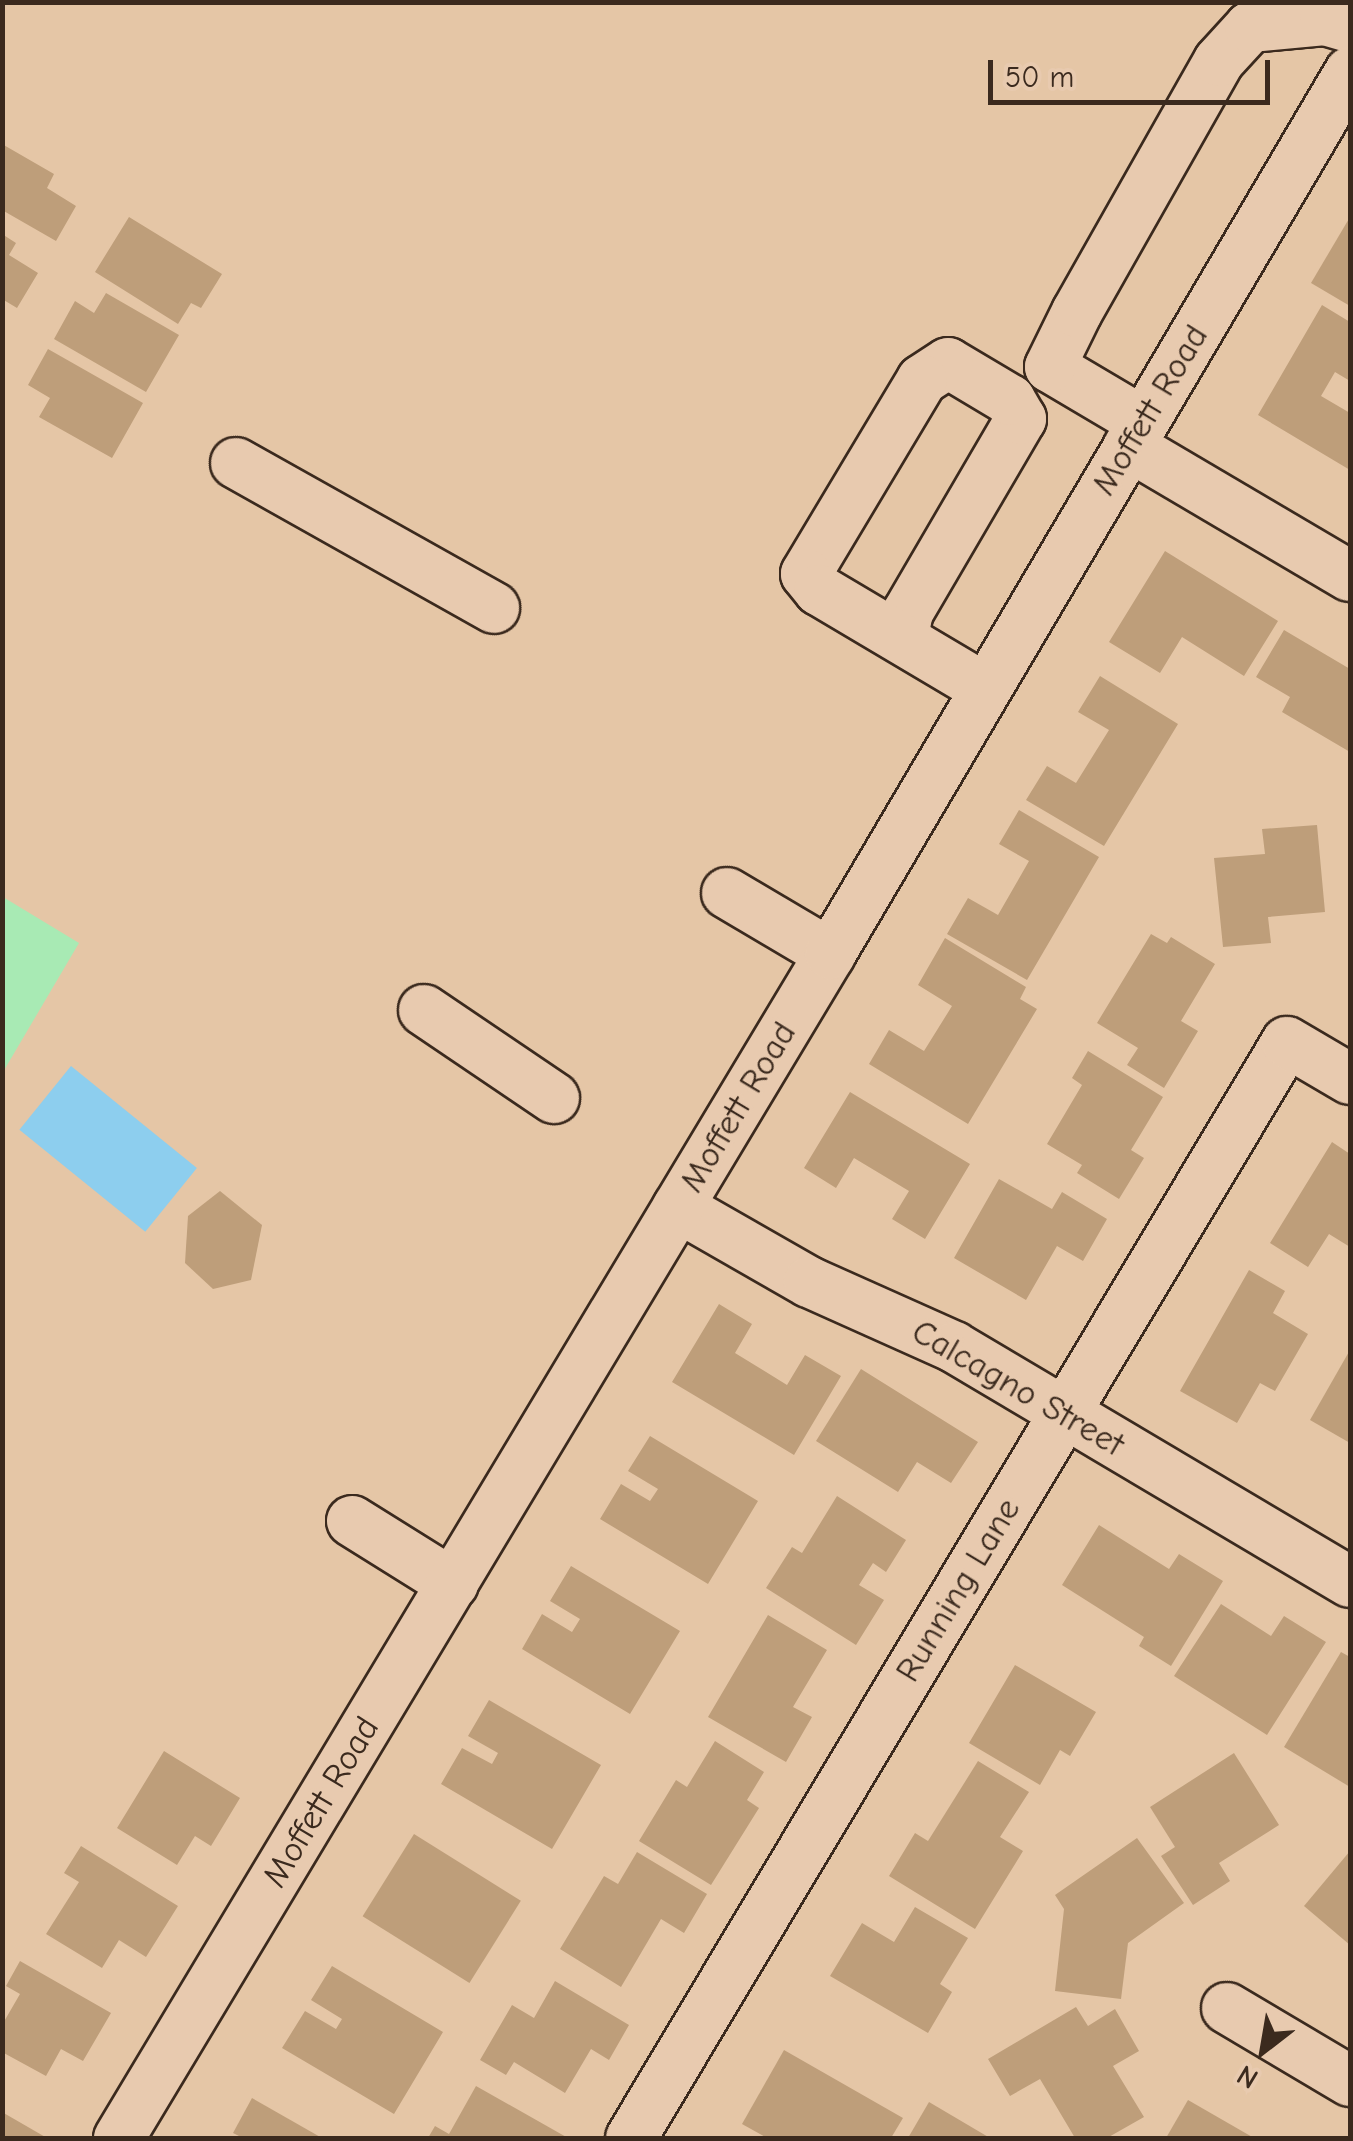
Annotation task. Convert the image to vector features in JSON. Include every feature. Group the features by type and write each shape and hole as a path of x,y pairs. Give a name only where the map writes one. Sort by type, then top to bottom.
{"street":[{"path":"1350,27 1325,20 1250,26 1219,62 1076,312 1050,366 1136,433 1350,576"},
{"name":"Moffett Road","path":"120,2138 1347,85"},
{"path":"903,636 908,612 1020,419 1010,400 948,363 922,380 806,574 819,590 986,688"},
{"path":"236,464 494,608"},
{"path":"727,893 830,954"},
{"path":"424,1010 554,1098"},
{"name":"Running Lane","path":"631,2138 1287,1042 1350,1079"},
{"name":"Calcagno Street","path":"678,1207 809,1282 954,1347 1350,1582"},
{"path":"352,1521 452,1584"},
{"path":"1228,2008 1350,2081"}],"green space":[{"path":"3,897 79,943 3,1072"}],"water":[{"path":"71,1066 197,1168 145,1232 19,1130"}],"building":[{"path":"2,144 54,174 47,188 76,206 56,241 2,210"},
{"path":"129,217 222,274 201,308 191,303 178,324 95,272"},
{"path":"1350,217 1350,306 1311,283"},
{"path":"2,234 16,243 9,255 38,273 17,308 2,299"},
{"path":"106,293 179,335 146,392 54,339 75,301 94,313"},
{"path":"1322,305 1350,322 1350,381 1335,372 1321,396 1350,413 1350,470 1258,415"},
{"path":"48,349 143,403 112,458 39,417 50,398 28,385"},
{"path":"1165,551 1278,621 1244,676 1182,637 1160,673 1109,642"},
{"path":"1284,630 1350,669 1350,752 1282,712 1290,697 1256,677"},
{"path":"1100,676 1178,724 1104,846 1026,800 1047,766 1076,783 1109,730 1078,712"},
{"path":"1019,810 1099,857 1027,980 947,934 968,898 998,915 1029,861 999,844"},
{"path":"1317,825 1325,912 1268,917 1271,943 1223,947 1214,858 1265,854 1262,829"},
{"path":"1151,934 1167,943 1171,937 1215,964 1181,1021 1198,1031 1164,1088 1127,1065 1138,1048 1097,1023"},
{"path":"945,938 1026,987 1020,999 1037,1009 968,1124 869,1064 889,1030 924,1051 952,1006 918,985"},
{"path":"1088,1051 1163,1097 1131,1150 1144,1158 1119,1199 1077,1173 1082,1165 1047,1144 1082,1085 1072,1078"},
{"path":"850,1092 970,1164 925,1239 892,1219 909,1191 854,1158 836,1188 804,1168"},
{"path":"1332,1142 1350,1154 1350,1247 1329,1234 1308,1267 1270,1243"},
{"path":"999,1179 1052,1209 1062,1192 1107,1219 1083,1261 1057,1246 1026,1300 954,1258"},
{"path":"220,1191 262,1225 251,1280 213,1289 185,1263 188,1216"},
{"path":"1249,1270 1285,1291 1273,1313 1308,1334 1275,1391 1260,1383 1237,1423 1180,1391"},
{"path":"719,1304 752,1324 735,1353 787,1385 805,1355 841,1376 794,1455 672,1382"},
{"path":"1350,1350 1350,1443 1310,1420"},
{"path":"861,1369 978,1442 951,1483 917,1462 898,1492 816,1441"},
{"path":"650,1436 758,1501 708,1584 600,1519 621,1484 650,1501 658,1489 628,1471"},
{"path":"837,1496 906,1540 886,1572 873,1563 859,1585 884,1600 856,1645 766,1588 792,1547 802,1553"},
{"path":"1099,1525 1169,1569 1179,1554 1223,1581 1171,1666 1139,1646 1144,1637 1062,1585"},
{"path":"571,1566 680,1631 630,1714 522,1649 542,1614 572,1632 580,1619 550,1601"},
{"path":"1221,1604 1271,1636 1284,1616 1326,1642 1267,1735 1174,1676"},
{"path":"768,1615 827,1650 793,1707 812,1717 786,1762 708,1717"},
{"path":"1341,1652 1350,1657 1350,1787 1284,1747"},
{"path":"1015,1665 1096,1712 1070,1756 1060,1750 1040,1785 969,1743"},
{"path":"489,1700 601,1765 552,1849 441,1784 462,1748 492,1764 498,1753 468,1736"},
{"path":"715,1741 764,1772 747,1800 759,1808 711,1885 639,1841 676,1780 687,1787"},
{"path":"164,1751 240,1798 211,1846 195,1836 177,1865 117,1828"},
{"path":"1234,1753 1279,1825 1219,1863 1230,1881 1193,1905 1161,1856 1175,1847 1150,1807"},
{"path":"978,1761 1029,1792 1000,1837 1023,1851 975,1929 889,1876 915,1833 928,1841"},
{"path":"414,1834 521,1901 469,1983 363,1916"},
{"path":"1137,1838 1184,1903 1128,1943 1121,1999 1055,1991 1064,1909 1055,1895"},
{"path":"81,1846 178,1906 146,1957 119,1940 102,1968 46,1934 79,1882 64,1873"},
{"path":"1350,1851 1350,1945 1304,1906"},
{"path":"637,1852 707,1894 684,1933 661,1919 621,1987 560,1949 604,1876 618,1884"},
{"path":"915,1907 968,1938 940,1984 952,1992 928,2033 830,1976 862,1923 894,1942"},
{"path":"20,1961 111,2013 83,2061 61,2049 46,2076 2,2052 2,2025 20,1994 6,1986"},
{"path":"332,1966 443,2032 394,2114 282,2048 305,2011 336,2029 342,2019 311,2000"},
{"path":"555,1981 629,2025 609,2060 591,2049 565,2093 514,2062 506,2075 480,2060 512,2005 534,2018"},
{"path":"1076,2007 1088,2026 1115,2009 1139,2051 1113,2066 1144,2117 1107,2138 1075,2138 1040,2079 1010,2096 988,2059"},
{"path":"784,2050 903,2118 891,2138 767,2138 742,2124"},
{"path":"476,2086 568,2138 428,2138 435,2126 449,2134"},
{"path":"252,2098 322,2138 243,2138 233,2133"},
{"path":"1188,2100 1254,2138 1166,2138"},
{"path":"929,2102 990,2138 908,2138"},
{"path":"2,2112 47,2138 2,2138"}]}
